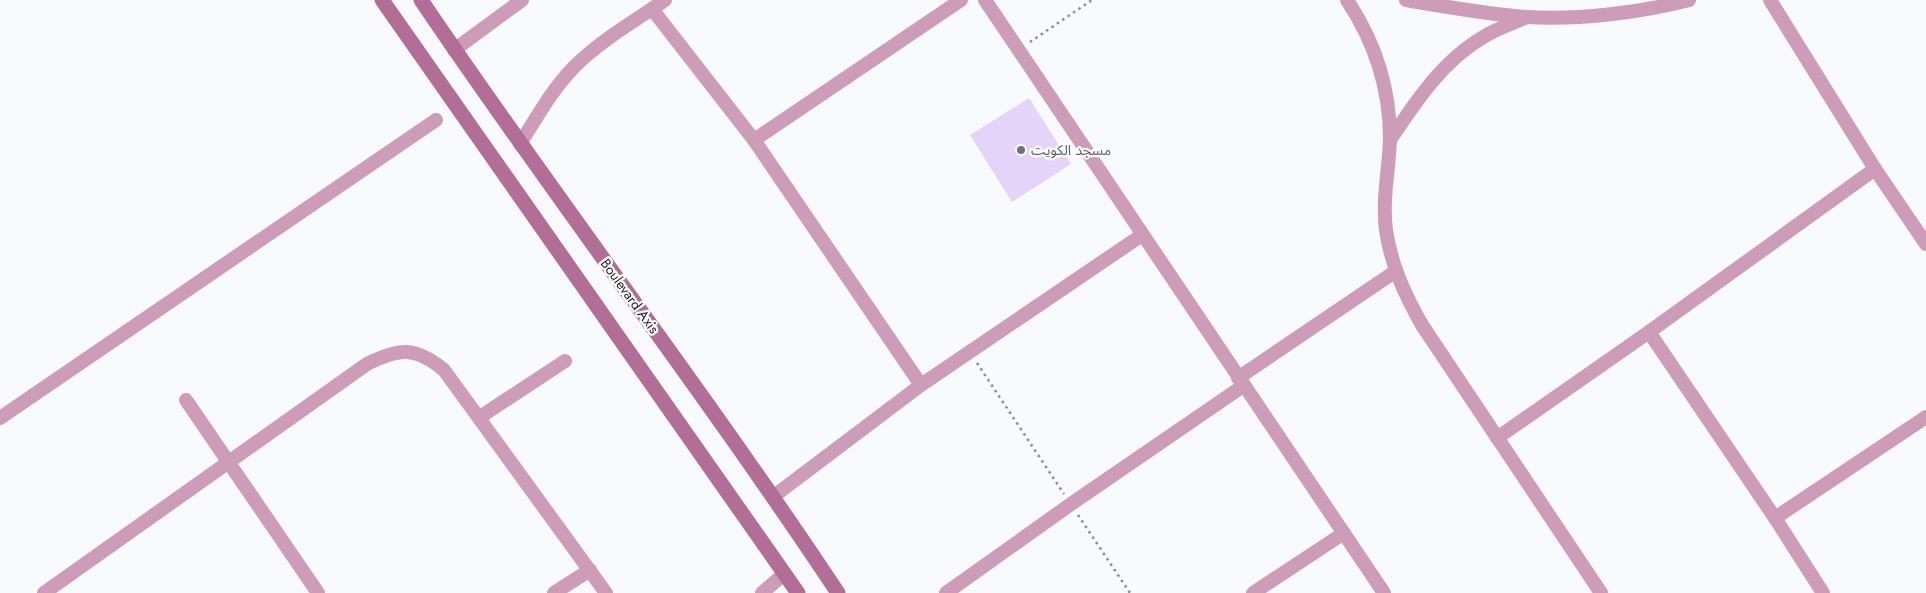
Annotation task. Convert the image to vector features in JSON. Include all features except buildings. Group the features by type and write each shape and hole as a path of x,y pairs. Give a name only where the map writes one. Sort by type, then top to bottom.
{"street":[{"path":"382,0 798,593"},
{"name":"Boulevard Axis","path":"421,0 520,144 774,496 838,593"},
{"path":"454,50 522,0"},
{"path":"520,144 546,102 575,66 592,50 665,0"},
{"path":"754,140 961,0"},
{"path":"985,0 1240,382 1384,593"},
{"path":"1347,0 1359,19 1377,58 1388,99 1390,140 1384,196 1386,230 1396,271 1406,296 1422,325 1601,593"},
{"path":"1406,0 1463,10 1527,17 1585,15 1668,6 1689,0"},
{"path":"1770,0 1875,170 1926,244"},
{"path":"652,9 754,140 920,385"},
{"path":"1390,140 1416,100 1447,64 1485,36 1527,17"},
{"path":"0,418 436,120"},
{"path":"1497,438 1875,170"},
{"path":"774,496 920,385 1142,235"},
{"path":"946,593 1396,271"},
{"path":"1649,332 1775,518 1823,593"},
{"path":"44,593 367,364 388,353 404,351 432,360 444,370 480,417 606,593"},
{"path":"480,417 565,361"},
{"path":"186,400 318,593"},
{"path":"1775,518 1926,417"},
{"path":"1253,593 1344,533"},
{"path":"554,593 590,570"},
{"path":"762,593 784,574"}],"path":[{"path":"1018,50 1092,0"},
{"path":"969,352 1130,593"}],"place":[{"name":"مسجد الكويت","path":"1021,150"}]}
